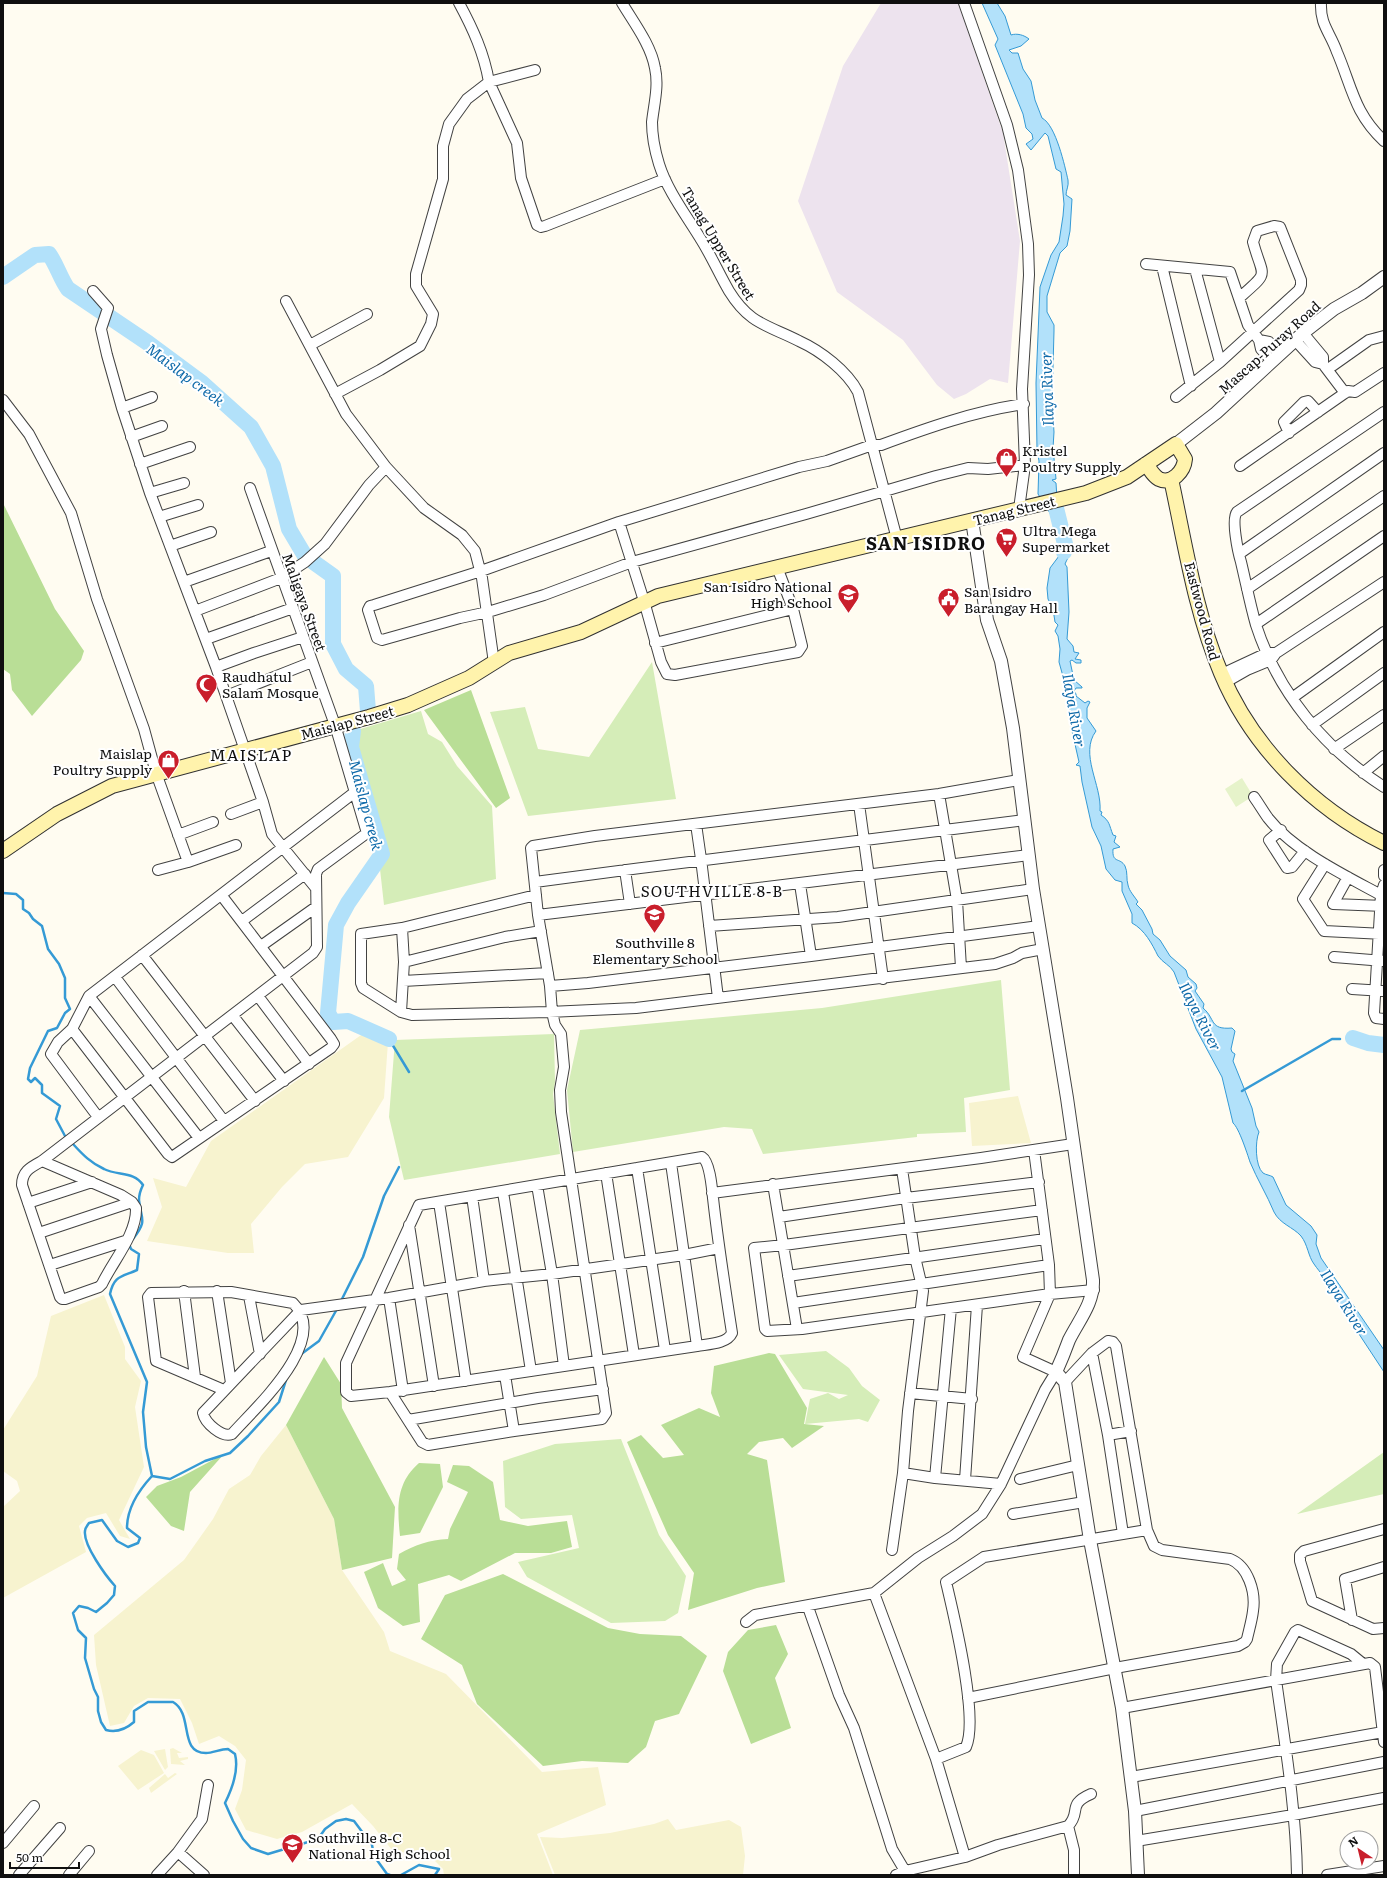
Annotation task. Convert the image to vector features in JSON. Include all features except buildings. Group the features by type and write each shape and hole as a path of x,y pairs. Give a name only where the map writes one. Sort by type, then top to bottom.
{"main road":[{"name":"Tanag Street","path":"644,601 669,593 1074,496 1113,484 1176,444"},
{"path":"1146,464 1159,479 1171,479 1181,471 1184,465 1183,454 1176,444"},
{"name":"Eastwood Road","path":"1171,479 1204,625 1235,703 1262,744 1295,780 1314,797 1348,823 1384,843"},
{"name":"Maislap Street","path":"3,851 57,814 96,793 129,780 369,717 408,705 469,678 509,653 594,626 644,601"}],"street":[{"path":"459,3 476,33 486,61 489,82 517,143 521,178 537,225 541,227 612,201 665,179"},
{"name":"Tanag Upper Street","path":"622,3 646,42 655,68 656,92 652,124 659,164 665,179 728,290 746,313 772,330 800,341 817,352 838,368 854,385 858,392 897,539"},
{"path":"964,3 1006,125 1018,170 1029,259 1022,389 1024,404 1025,508"},
{"path":"1321,3 1322,22 1337,50 1356,104 1364,119 1384,140"},
{"path":"335,394 380,370 420,346 431,324 433,314 416,286 416,274 443,179 443,146 449,124 466,99 489,82 535,70"},
{"path":"1176,398 1220,362 1256,336 1299,290 1301,285 1280,227 1268,227 1257,231 1253,242 1263,275 1239,298"},
{"path":"1146,264 1230,272 1245,319 1256,336 1261,349 1276,358"},
{"path":"1162,266 1190,386"},
{"path":"1195,269 1220,362"},
{"name":"Mascap-Puray Road","path":"1176,444 1216,413 1299,337 1334,309 1362,293 1384,277"},
{"path":"42,1161 121,1195 132,1202 136,1208 134,1223 126,1241 102,1284 99,1287 65,1299 60,1297 40,1233 22,1185 22,1177 26,1170 42,1161 232,1016 305,960 317,947 315,887 272,834 264,802 244,750 206,639 150,493 131,437 101,329 108,308 93,291"},
{"path":"286,301 346,414 386,466 424,508 462,535 475,551 481,571 488,612 494,663"},
{"path":"310,345 367,314"},
{"path":"1325,366 1369,340 1384,336"},
{"path":"1299,337 1315,362 1325,366 1347,392 1355,392 1384,373"},
{"path":"1240,466 1384,366"},
{"path":"122,408 152,397"},
{"path":"3,400 29,434 71,513 97,599 144,729 156,773 188,862"},
{"path":"1289,433 1284,422 1304,402 1308,401 1311,403 1318,412"},
{"path":"1024,404 1000,408 952,421 881,446 872,445 827,461 799,467 619,522 481,571 370,606 368,610 379,640 488,612 544,595 632,562 968,468 988,469 1025,465"},
{"path":"1384,412 1237,512 1234,520 1239,554 1256,624 1292,698 1312,725 1334,749 1363,773 1384,787"},
{"path":"131,437 162,426"},
{"path":"140,464 190,447"},
{"path":"1239,554 1384,453"},
{"path":"195,611 281,578 305,562 325,544 369,484 386,466"},
{"path":"150,493 184,483"},
{"name":"Maligaya Street","path":"250,488 271,551 304,637 335,725 367,833 318,869 315,887"},
{"path":"1247,588 1384,496"},
{"path":"159,517 198,505"},
{"path":"746,1622 755,1615 808,1607 874,1593 918,1558 953,1536 982,1514 1001,1484 1094,1290 1072,1144 1067,1098 1038,926 1010,706 1001,661 987,620 972,520"},
{"path":"619,522 644,601 655,643 664,670 670,675 798,652 802,646 793,609 778,567"},
{"path":"170,546 211,532"},
{"path":"1256,624 1384,536"},
{"path":"184,582 271,551"},
{"path":"1224,678 1247,670 1384,582"},
{"path":"206,639 293,608"},
{"path":"655,643 793,609"},
{"path":"1292,698 1384,632"},
{"path":"216,667 304,637"},
{"path":"226,696 312,662"},
{"path":"1312,725 1384,673"},
{"path":"1334,749 1384,715"},
{"path":"1363,773 1384,756"},
{"path":"390,1392 422,1442 428,1446 514,1431 602,1419 606,1413 560,1097 564,1067 561,1034 555,1025 552,1012 550,986 538,916 531,848 536,844 940,794 1019,780"},
{"path":"98,1117 51,1054 58,1042 72,1029 89,996 222,896 355,792"},
{"path":"940,794 950,865 957,900 961,968"},
{"path":"1254,797 1268,818 1306,851 1348,877 1383,890 1380,990 1374,1013 1376,1018 1384,1019"},
{"path":"231,814 264,802"},
{"path":"859,804 883,979"},
{"path":"535,882 702,859 1025,820"},
{"path":"178,835 213,822"},
{"path":"696,824 702,859 718,998"},
{"path":"1281,830 1269,840 1287,868 1292,867 1306,851"},
{"path":"158,870 188,862 236,845"},
{"path":"538,916 1029,855"},
{"path":"1325,864 1303,899 1321,928 1330,933 1382,934"},
{"path":"625,870 630,904"},
{"path":"1384,870 1384,876"},
{"path":"242,921 305,874"},
{"path":"1348,877 1334,904 1382,906"},
{"path":"800,884 811,956"},
{"path":"709,926 804,918 821,919 1033,889"},
{"path":"536,894 402,928 361,934 360,983 363,988 400,1012 412,1015 552,1012 636,1008 883,979 995,964 1013,958 1022,953 1043,949"},
{"path":"72,1029 168,1154 172,1156 178,1154 199,1138 309,1064 334,1044 222,896"},
{"path":"261,946 316,907"},
{"path":"550,986 714,968 1038,926"},
{"path":"400,1012 404,962 402,928"},
{"path":"404,962 505,937 541,931"},
{"path":"142,955 254,1101"},
{"path":"1334,957 1381,961"},
{"path":"403,981 548,974"},
{"path":"115,977 224,1121"},
{"path":"1352,988 1380,990"},
{"path":"89,996 199,1138"},
{"path":"258,996 309,1064"},
{"path":"232,1016 284,1081"},
{"path":"712,1193 1072,1144"},
{"path":"1034,1150 1049,1265 1050,1294 1023,1357 1056,1372 1065,1382 1090,1540 1122,1708 1135,1811 1138,1875"},
{"path":"702,1157 705,1159 712,1193 732,1333 726,1340 697,1346 434,1386 351,1396 346,1392 346,1363 419,1205 571,1180 702,1157"},
{"path":"671,1163 697,1346"},
{"path":"637,1168 665,1350"},
{"path":"892,1550 903,1473 910,1393 921,1312 922,1284 915,1258 902,1168"},
{"path":"606,1173 634,1355"},
{"path":"28,1203 92,1182"},
{"path":"779,1217 906,1198 1039,1182"},
{"path":"773,1184 796,1329"},
{"path":"537,1185 552,1274 564,1366"},
{"path":"503,1192 518,1277 532,1371"},
{"path":"472,1196 484,1281"},
{"path":"40,1233 132,1202"},
{"path":"439,1202 466,1381"},
{"path":"1042,1210 910,1227 784,1246 754,1248 763,1325 767,1331 796,1329 1050,1294 1094,1290"},
{"path":"409,1225 418,1292 434,1386"},
{"path":"788,1276 1045,1239"},
{"path":"50,1265 126,1241"},
{"path":"228,1386 194,1377 156,1361 148,1297 151,1293 217,1291 294,1303 301,1310 303,1318 301,1347 288,1371 232,1434 227,1436 222,1435 204,1417 203,1413 301,1310 389,1298 484,1281 552,1274 584,1268 684,1255 719,1248"},
{"path":"793,1303 1049,1265"},
{"path":"184,1291 194,1377"},
{"path":"217,1291 228,1386"},
{"path":"249,1296 260,1354"},
{"path":"389,1298 403,1390"},
{"path":"965,1480 972,1399 977,1305"},
{"path":"935,1478 951,1308"},
{"path":"968,1698 1115,1668 1238,1646 1247,1639 1254,1610 1252,1595 1243,1567 1238,1562 1230,1559 1158,1549 1154,1546 1147,1530 1116,1346 1113,1342 1108,1341 1092,1353 1065,1382"},
{"path":"1092,1353 1108,1435 1123,1534"},
{"path":"505,1375 514,1431"},
{"path":"408,1420 603,1389"},
{"path":"910,1393 972,1399"},
{"path":"1108,1435 1131,1431"},
{"path":"1020,1479 1078,1465"},
{"path":"903,1473 935,1478 1001,1484"},
{"path":"1013,1514 1084,1502"},
{"path":"1384,1529 1304,1550 1300,1555 1300,1561 1312,1601 1373,1629 1384,1628"},
{"path":"936,1759 966,1747 970,1731 968,1698 946,1582 984,1557 1147,1530"},
{"path":"1352,1620 1345,1578 1384,1567"},
{"path":"874,1593 936,1759 965,1857"},
{"path":"808,1607 839,1695 854,1728 900,1873 965,1857 998,1845 1068,1826 1074,1820 1076,1803 1080,1799 1091,1794"},
{"path":"1297,1875 1290,1782 1276,1680 1279,1660 1295,1632 1298,1630 1350,1654 1362,1663"},
{"path":"1122,1708 1362,1663 1370,1663 1374,1667 1383,1737 1286,1748 1130,1777"},
{"path":"1135,1811 1290,1782 1384,1762"},
{"path":"157,1875 178,1852 202,1818 208,1785"},
{"path":"1136,1841 1293,1815 1384,1798"},
{"path":"3,1843 34,1806"},
{"path":"1068,1826 1074,1850 1074,1875"},
{"path":"19,1875 60,1828"},
{"path":"69,1875 89,1852"},
{"path":"178,1852 204,1875"},
{"path":"1327,1875 1384,1866"}],"shaded area":[{"path":"881,3 958,3 1003,133 1020,241 1008,383 990,379 966,394 954,399 937,385 903,340 837,292 798,201 843,66"},
{"path":"364,1033 388,1042 384,1098 348,1157 305,1164 282,1187 251,1224 254,1253 228,1253 147,1241 162,1207 153,1178 186,1187 211,1141"},
{"path":"1018,1096 1031,1143 972,1146 969,1103"},
{"path":"104,1295 125,1347 125,1359 141,1381 135,1407 144,1467 119,1520 130,1539 120,1536 106,1513 87,1518 79,1526 86,1552 3,1598 3,1507 20,1491 17,1481 3,1471 3,1430 37,1376 51,1316"},
{"path":"286,1425 334,1519 342,1570 384,1632 390,1651 446,1674 542,1772 598,1767 606,1805 537,1834 553,1875 444,1875 443,1869 435,1861 423,1856 392,1850 373,1826 352,1804 302,1832 277,1839 246,1830 235,1809 242,1790 246,1760 235,1746 219,1736 199,1744 192,1723 180,1699 148,1698 134,1706 124,1723 110,1726 96,1665 94,1635 184,1560 213,1519 229,1489 250,1475 261,1456"},
{"path":"173,1748 182,1753 177,1753 179,1758 188,1757 188,1759 180,1761 185,1765 171,1764 170,1749"},
{"path":"165,1749 168,1767 165,1770 154,1751"},
{"path":"141,1750 154,1755 164,1773 138,1790 118,1766"},
{"path":"175,1773 177,1774 151,1793 149,1788 165,1774 168,1778"},
{"path":"668,1819 676,1830 729,1820 741,1827 745,1856 743,1875 555,1875 540,1837 562,1838 610,1833 654,1824"}],"green space":[{"path":"3,503 55,609 84,651 81,660 32,716 12,690 10,674 3,669"},
{"path":"652,662 676,799 528,816 490,712 525,707 538,749 589,757"},
{"path":"471,690 510,798 496,808 424,710"},
{"path":"421,711 428,734 442,742 457,766 492,806 496,879 384,905 375,824 353,761 357,730"},
{"path":"1242,778 1253,796 1236,807 1225,789"},
{"path":"1001,980 1010,1090 964,1098 966,1132 917,1134 917,1137 763,1154 752,1129 724,1127 573,1152 567,1090 580,1030 822,1008"},
{"path":"554,1034 555,1082 553,1094 560,1154 404,1180 389,1117 395,1040"},
{"path":"826,1351 849,1368 862,1386 880,1400 868,1422 859,1419 805,1424 810,1399 828,1393 839,1399 848,1395 803,1389 779,1355"},
{"path":"769,1353 775,1354 807,1408 804,1424 824,1426 792,1448 783,1438 759,1442 747,1454 767,1460 785,1582 757,1588 688,1610 694,1573 668,1535 627,1442 641,1435 663,1458 684,1455 661,1425 699,1408 720,1417 711,1393 714,1366"},
{"path":"324,1357 341,1384 342,1408 395,1507 392,1558 342,1570 334,1519 286,1425"},
{"path":"621,1439 659,1535 686,1576 678,1613 665,1621 611,1623 527,1577 518,1562 579,1548 572,1515 521,1519 505,1507 503,1461 555,1444"},
{"path":"1384,1452 1384,1494 1297,1514"},
{"path":"224,1454 190,1492 184,1531 171,1526 146,1497 157,1486 181,1477"},
{"path":"419,1463 440,1464 443,1487 420,1533 400,1536 398,1515 402,1487 411,1471"},
{"path":"453,1465 469,1466 493,1482 500,1520 528,1526 567,1521 572,1547 551,1553 515,1553 461,1581 449,1575 418,1584 420,1622 403,1626 378,1608 364,1572 383,1563 392,1586 406,1580 397,1569 399,1554 411,1548 435,1540 448,1539 450,1529 468,1492 447,1482"},
{"path":"503,1574 608,1628 640,1634 681,1636 707,1656 679,1714 655,1721 646,1747 628,1763 582,1761 543,1766 477,1704 462,1665 421,1639 445,1595"},
{"path":"776,1625 788,1654 775,1678 791,1728 751,1744 723,1671 728,1652 748,1630"}],"water":[{"path":"982,3 997,3 1005,16 1011,35 1016,34 1025,36 1029,39 1021,46 1009,50 1012,53 1018,53 1023,69 1031,81 1035,100 1042,118 1047,122 1056,137 1068,180 1066,195 1072,199 1070,231 1067,246 1060,253 1047,296 1047,312 1054,325 1052,403 1054,432 1053,448 1056,479 1052,480 1056,483 1058,514 1061,514 1064,522 1060,528 1066,533 1066,542 1070,550 1065,564 1067,567 1069,612 1067,639 1073,646 1074,652 1079,653 1075,659 1081,660 1081,663 1076,663 1072,660 1070,661 1074,680 1082,687 1076,688 1074,691 1076,696 1085,703 1088,701 1090,702 1087,708 1087,718 1096,731 1091,740 1090,760 1100,801 1100,811 1102,812 1101,815 1108,821 1113,835 1116,836 1114,842 1120,847 1113,849 1114,857 1125,866 1131,892 1138,902 1136,904 1142,910 1153,934 1160,940 1170,956 1186,970 1188,977 1196,984 1197,988 1195,991 1204,1004 1203,1008 1214,1023 1220,1027 1232,1028 1235,1031 1231,1049 1235,1054 1233,1061 1252,1108 1259,1132 1256,1153 1260,1170 1263,1173 1273,1177 1286,1205 1311,1226 1317,1235 1316,1244 1321,1258 1384,1350 1384,1372 1332,1293 1327,1281 1312,1261 1301,1236 1280,1220 1274,1212 1250,1162 1240,1135 1233,1123 1222,1077 1196,1029 1174,972 1158,956 1151,942 1141,929 1132,923 1132,914 1122,891 1122,882 1115,880 1106,869 1101,846 1092,827 1080,766 1076,765 1079,762 1069,713 1071,698 1068,693 1064,692 1064,680 1059,662 1060,649 1058,636 1055,631 1058,625 1055,622 1053,609 1048,599 1047,588 1050,568 1062,550 1062,543 1053,518 1038,494 1039,461 1037,450 1036,383 1040,287 1051,255 1059,242 1064,204 1061,172 1056,169 1048,136 1045,133 1031,150 1026,144 1033,139 1032,134 1026,128 1023,114 995,45 998,39"}],"waterway":[{"name":"Maislap creek","path":"3,277 35,255 49,254 68,289 148,343 202,383 251,427 273,466 289,529 305,556 333,576 333,644 346,669 366,686 368,711"},
{"name":"Ilaya River","path":"1055,504 1065,544 1064,552"},
{"name":"Maislap creek","path":"353,731 351,747 382,854 348,903 336,925 328,1013 333,1022 348,1021 389,1039"},
{"path":"3,893 16,894 23,900 23,909 42,926 48,949 59,964 65,978 65,998 70,1009 65,1013 57,1028 48,1031 30,1068 28,1079 31,1082 35,1078 42,1085 42,1093 60,1106 56,1119 65,1136"},
{"path":"1353,1038 1368,1043 1384,1045"},
{"path":"389,1039 409,1072"},
{"path":"1242,1091 1332,1039 1340,1039"},
{"path":"73,1144 80,1152 99,1167 135,1178 143,1185 139,1200 142,1224 141,1228 133,1239"},
{"path":"341,1301 363,1257 384,1196 399,1167"},
{"path":"129,1244 131,1249 139,1254 137,1270 116,1280 110,1294 147,1382 143,1412 146,1447 152,1476 135,1500 129,1514 127,1528 140,1538 138,1543 128,1547 117,1541 102,1520 89,1523 85,1530 85,1537 91,1552 115,1586 114,1595 96,1612 79,1606 73,1613 78,1630 86,1638 85,1658 94,1689 98,1697 98,1711 101,1722 106,1730 121,1730 134,1722 134,1711 148,1702 173,1702 183,1715 192,1747 197,1751 206,1753 228,1749 235,1754 235,1773 232,1786 225,1803 243,1839 251,1848 268,1854 318,1839 325,1829 336,1821 346,1819 354,1821 372,1845 374,1856 387,1874 390,1875"},
{"path":"300,1355 319,1341 337,1309"},
{"path":"152,1476 170,1479 205,1461 230,1453 248,1436 279,1402 286,1380"},
{"path":"401,1875 419,1865 439,1869 435,1875"}],"place":[{"name":"Kristel Poultry Supply","path":"1007,478"},
{"name":"Ultra Mega Supermarket","path":"1007,558"},
{"name":"San Isidro National High School","path":"848,614"},
{"name":"San Isidro Barangay Hall","path":"949,618"},
{"name":"Raudhatul Salam Mosque","path":"207,704"},
{"name":"Maislap Poultry Supply","path":"168,780"},
{"name":"Southville 8 Elementary School","path":"655,934"},
{"name":"Southville 8-C National High School","path":"292,1864"}],"district":[{"name":"SAN ISIDRO","path":"926,542"},
{"name":"MAISLAP","path":"251,754"},
{"name":"SOUTHVILLE 8-B","path":"712,890"}]}
